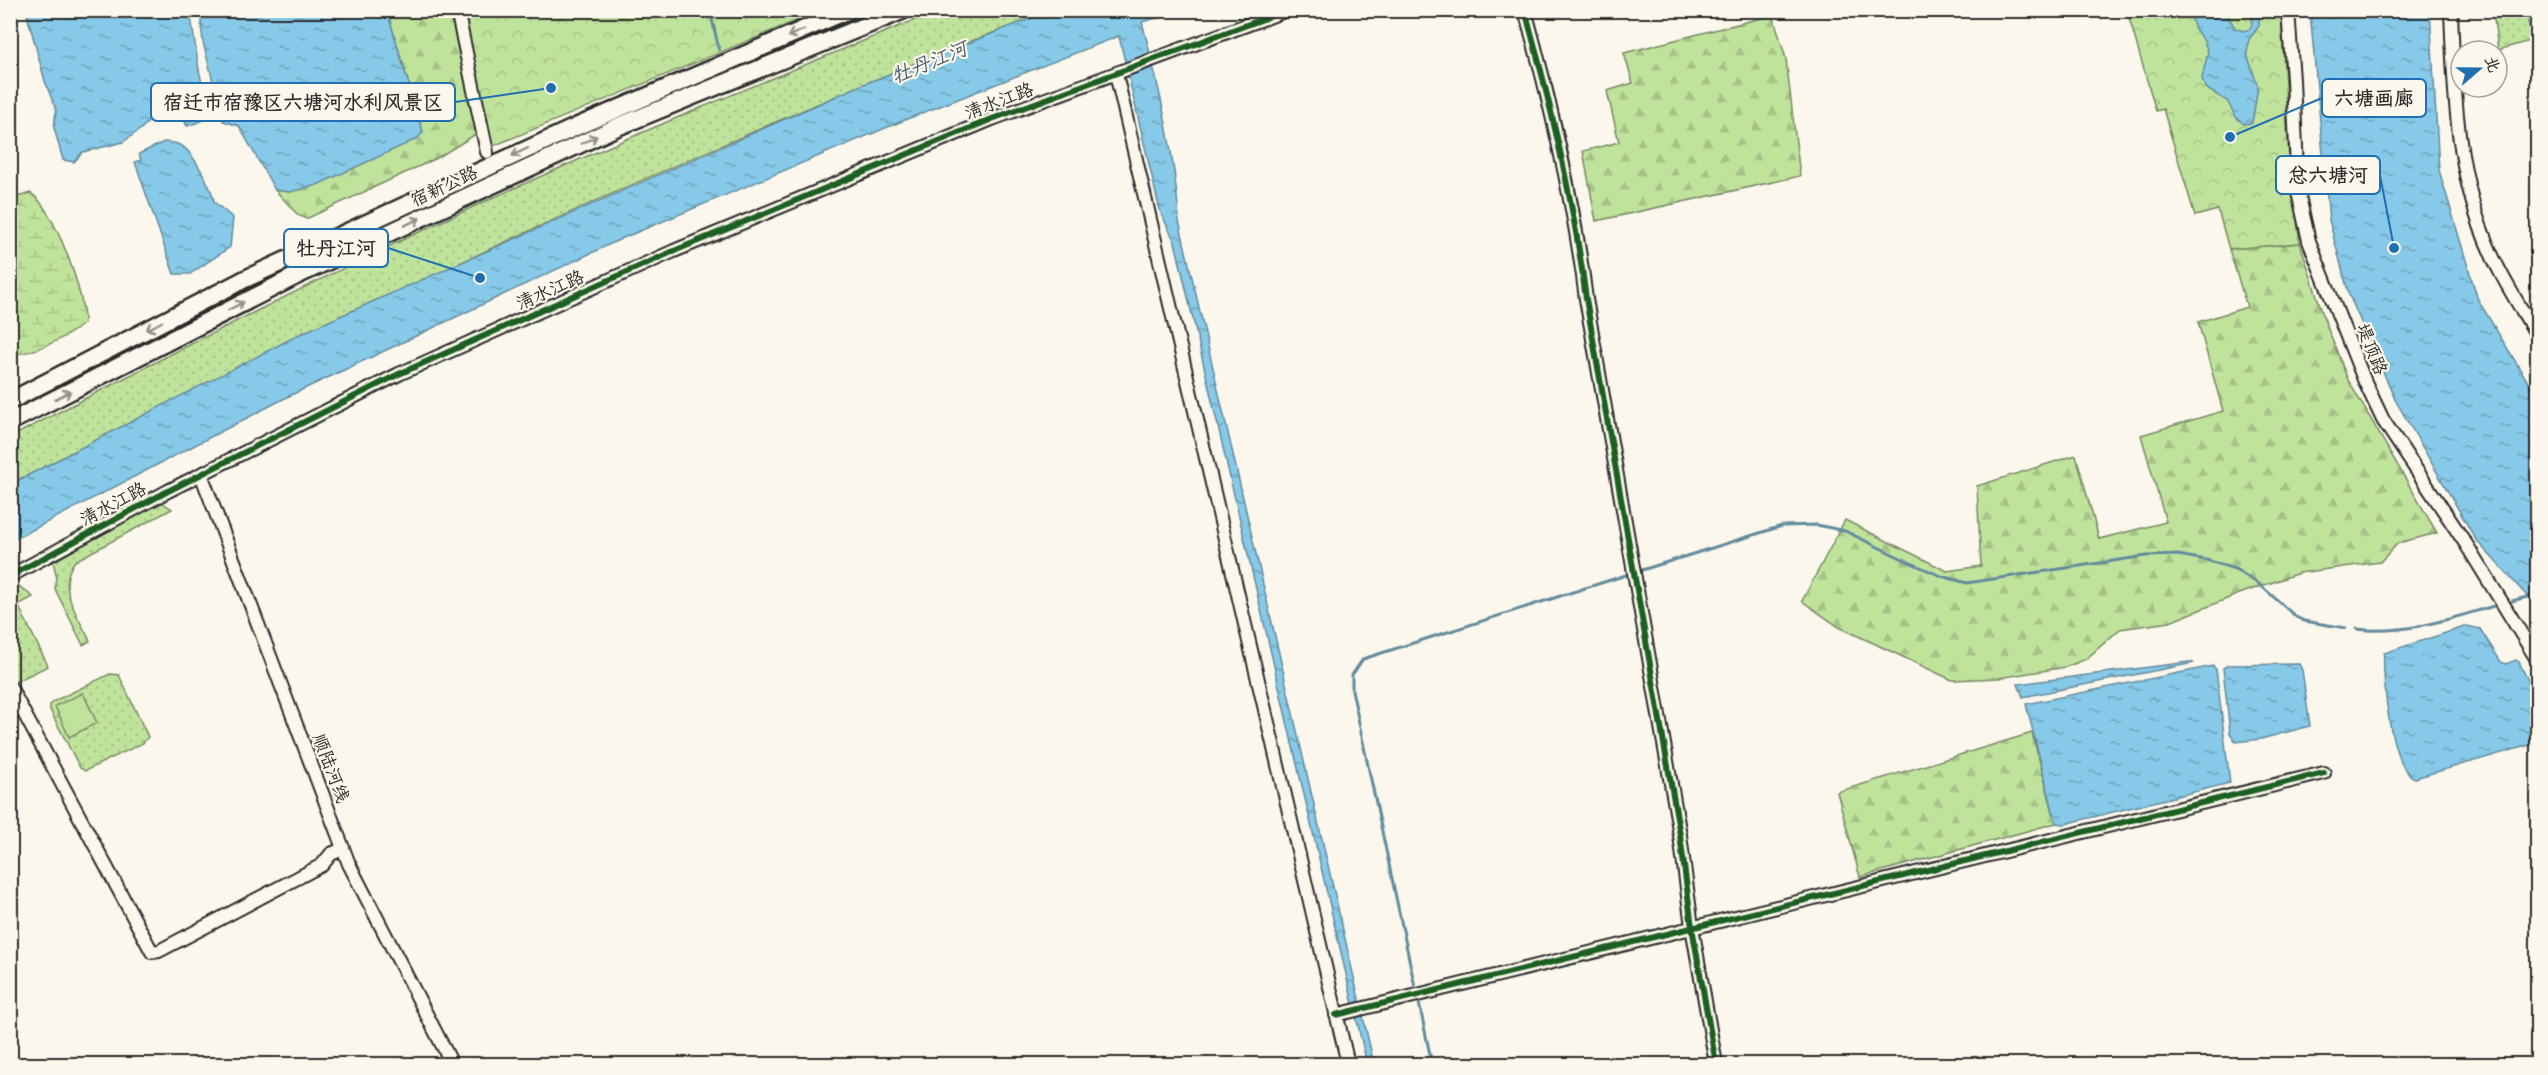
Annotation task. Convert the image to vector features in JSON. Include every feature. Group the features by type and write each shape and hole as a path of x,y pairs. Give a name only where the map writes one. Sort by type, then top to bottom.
{"highway":[{"name":"宿新公路","path":"10,401 245,279 578,126 849,10"},
{"name":"宿新公路","path":"10,422 296,276 617,128 904,10"}],"street":[{"path":"457,10 487,152"},
{"name":"清水江路","path":"10,576 201,474 399,374 674,251 992,119 1287,10"},
{"path":"1525,10 1539,57 1574,210 1586,299 1680,835 1692,927 1716,1065"},
{"name":"堤顶路","path":"2288,10 2294,81 2298,192 2309,241 2365,382 2383,420 2466,544 2538,661"},
{"path":"2451,10 2457,128 2468,186 2490,252 2507,287 2538,337"},
{"path":"1118,73 1341,1014 1348,1065"},
{"name":"顺陆河线","path":"201,474 343,849 452,1065"},
{"path":"10,687 152,952 159,951 322,866 331,854 343,849"},
{"path":"1341,1014 2324,773"}],"green space":[{"path":"452,10 820,11 481,151"},
{"path":"387,11 452,11 478,133 437,158 306,219 298,215 275,190 290,192 423,132"},
{"path":"937,11 1050,11 858,87 536,228 219,378 11,484 11,437 188,345 367,257 544,175"},
{"path":"2127,11 2281,11 2289,162 2300,243 2229,249 2218,210 2195,216 2163,109 2156,111"},
{"path":"2493,11 2525,11 2533,40 2509,47 2509,39 2497,39"},
{"path":"1773,15 1786,59 1800,176 1596,221 1583,151 1619,142 1607,91 1633,83 1624,53"},
{"path":"30,193 39,201 58,232 80,293 84,323 49,344 29,352 11,354 11,199"},
{"path":"2300,243 2326,324 2348,380 2437,533 2398,543 2380,562 2299,573 2170,622 2120,629 2086,659 2066,667 1999,678 1952,680 1839,627 1802,601 1845,520 1947,571 1981,566 1977,486 2076,455 2099,539 2166,522 2141,435 2223,411 2198,322 2247,307 2229,249"},
{"path":"163,503 172,509 75,561 69,571 67,581 70,601 90,641 83,645 55,589 56,574 53,562 155,504"},
{"path":"15,583 33,597 18,605 48,666 15,682 10,672 11,584"},
{"path":"110,674 119,675 148,737 143,743 85,771 80,768 50,710 50,705"},
{"path":"83,693 97,723 69,737 55,706"},
{"path":"2032,733 2056,823 1860,877 1837,792"}],"water":[{"path":"26,11 190,11 207,105 202,121 187,126 180,112 153,117 123,142 83,152 74,162 63,160 54,128 56,110 45,81"},
{"path":"200,11 387,11 423,132 417,139 317,185 290,192 275,190 239,126 223,121 203,42"},
{"path":"1050,11 1183,11 1142,22 1165,121 1174,171 1179,221 1374,1064 1367,1064 1175,242 1160,211 1119,36 907,119 623,238 289,396 11,541 11,484 302,333 859,86"},
{"path":"2188,11 2225,11 2235,28 2243,31 2250,29 2252,11 2259,11 2259,26 2249,39 2247,54 2258,87 2252,123 2244,124 2236,117 2227,101 2205,88 2202,78 2208,52"},
{"path":"2310,11 2430,11 2439,170 2478,300 2537,397 2537,607 2476,540 2397,403 2349,295 2329,220"},
{"path":"164,142 179,145 187,150 204,175 214,202 233,218 230,247 190,274 174,274 135,162 141,160 139,154"},
{"path":"2467,626 2480,629 2501,662 2506,664 2516,660 2519,662 2537,699 2537,743 2415,778 2406,771 2399,758 2389,722 2384,682 2384,653"},
{"path":"2194,663 2023,697 2018,684"},
{"path":"2299,664 2302,670 2310,726 2261,739 2236,742 2230,733 2223,668 2228,665"},
{"path":"2213,666 2216,669 2230,783 2065,824 2056,823 2026,704"}],"waterway":[{"path":"710,10 719,50"},
{"path":"1642,570 1782,526 1817,525 1845,531 1941,576 1967,583 2146,556 2178,555 2206,560 2235,569 2259,584 2296,617 2304,621 2346,628"},
{"path":"1415,987 1352,690 1352,675 1363,659 1626,575"},
{"path":"2512,601 2538,594"},
{"path":"2357,629 2409,628 2494,606"},
{"path":"1419,1003 1432,1064"}],"cycle path":[{"path":"10,576 168,491 399,374 674,251 992,119 1287,10"},
{"path":"1525,10 1553,117 1575,226 1680,835 1692,927 1716,1064"},
{"path":"1336,1015 2324,773"}],"place":[{"name":"宿迁市宿豫区六塘河水利风景区","path":"551,88"},
{"name":"六塘画廊","path":"2230,137"},
{"name":"总六塘河","path":"2394,248"},
{"name":"牡丹江河","path":"480,278"}]}
